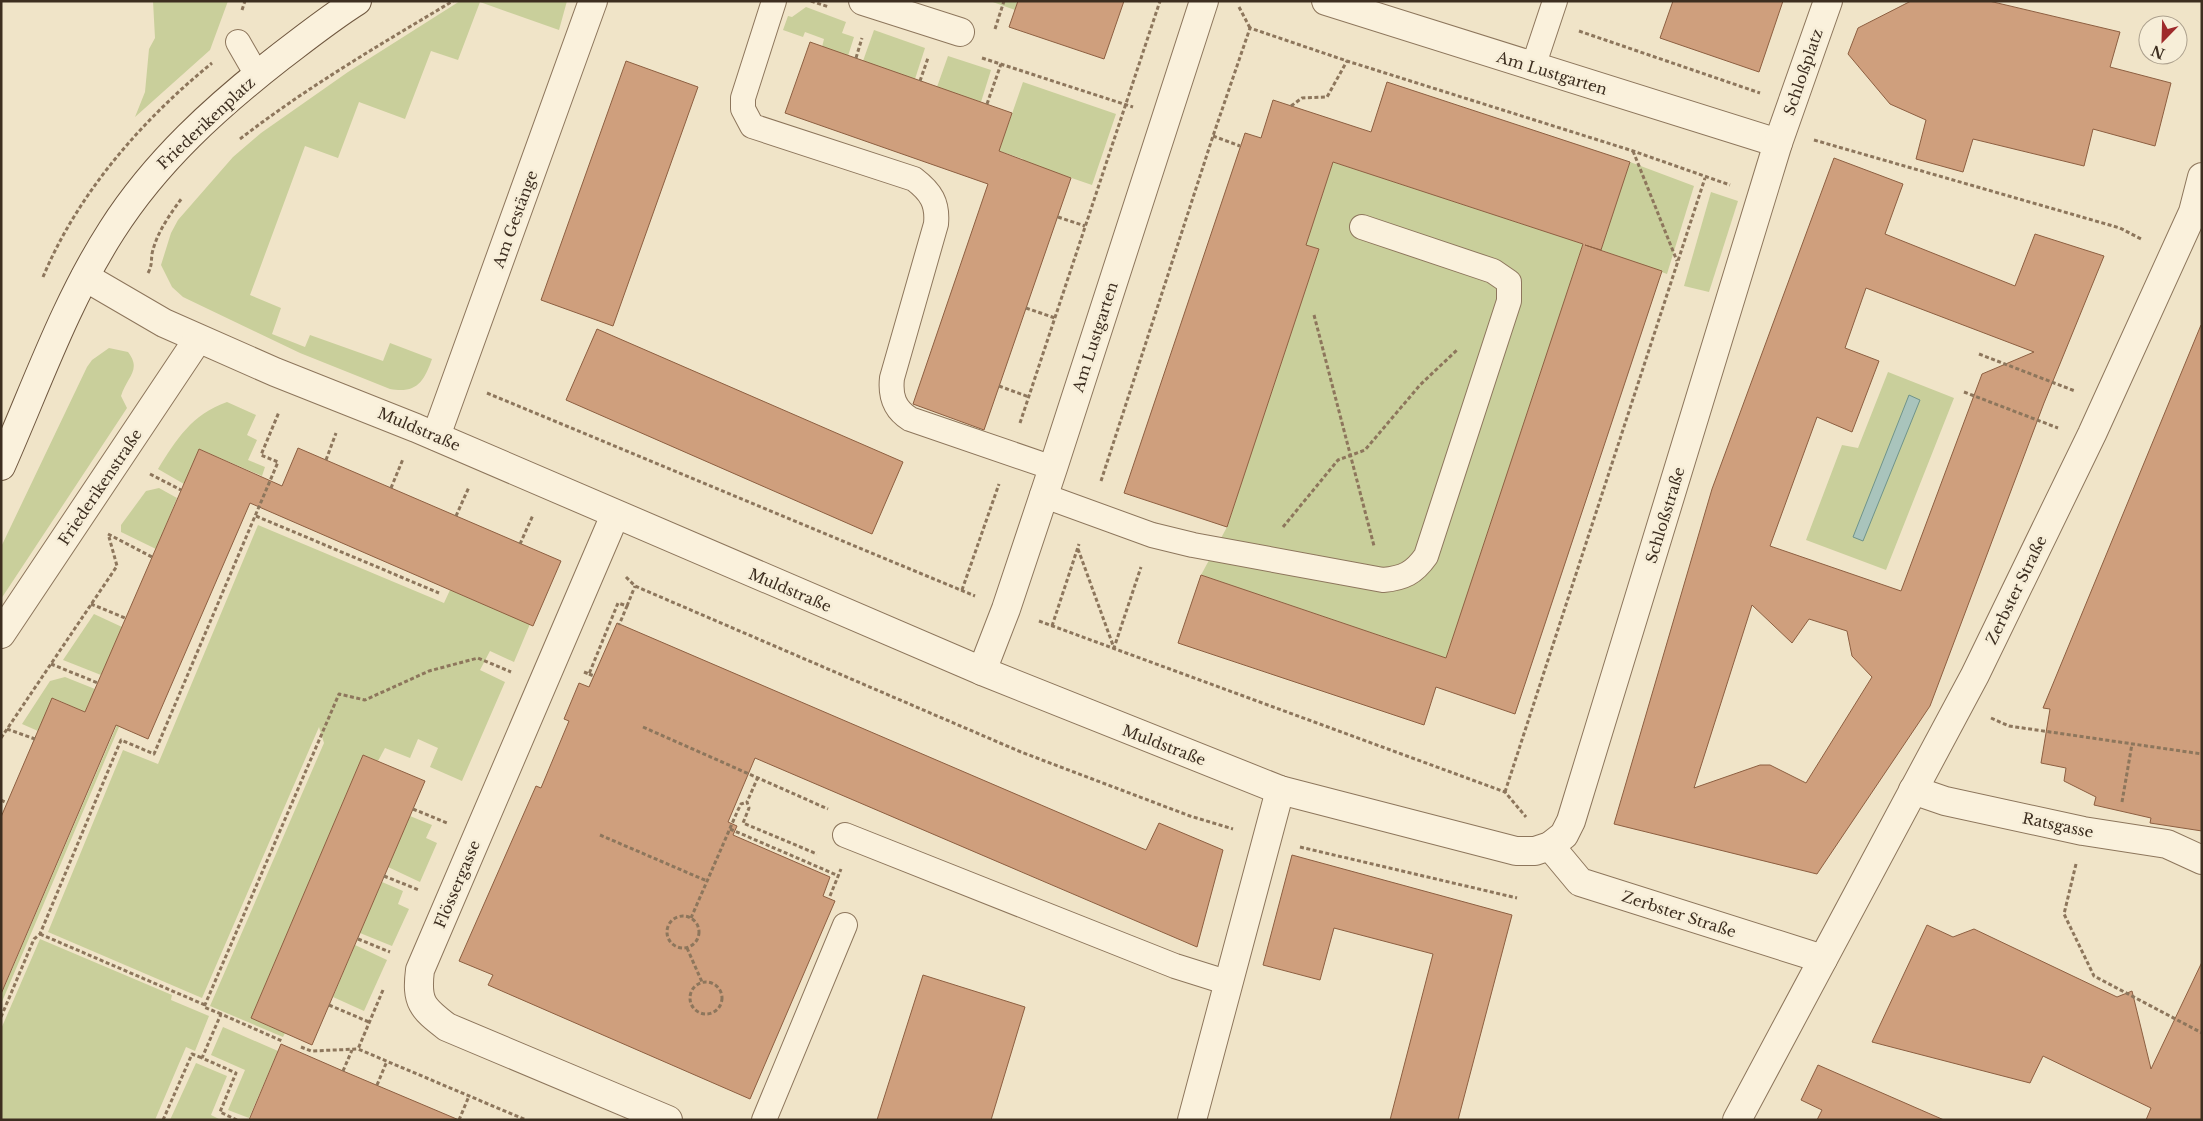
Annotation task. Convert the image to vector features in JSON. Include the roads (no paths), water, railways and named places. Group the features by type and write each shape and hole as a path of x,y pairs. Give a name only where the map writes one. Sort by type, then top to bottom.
{"street":[{"name":"Friederikenplatz","path":"1,466 85,277 112,230 150,176 179,145 257,75 335,15 357,1"},
{"name":"Am Gestänge","path":"436,436 594,1"},
{"path":"863,1 960,32"},
{"name":"Am Lustgarten","path":"982,671 1006,609 1042,495 1053,468 1204,1"},
{"name":"Am Lustgarten","path":"1326,1 1778,143"},
{"name":"Schloßplatz","path":"1778,143 1828,1"},
{"name":"Schloßstraße","path":"1550,846 1564,835 1571,821 1778,143"},
{"path":"2197,222 2202,177"},
{"name":"Zerbster Straße","path":"1736,1120 1959,705 2089,439 2172,256 2197,222"},
{"name":"Muldstraße","path":"85,277 131,304 198,339 293,380 436,436 615,515 982,671 1280,790 1516,851 1535,851 1550,846"},
{"name":"Friederikenstraße","path":"1,634 198,339"},
{"name":"Flössergasse","path":"615,515 420,970 418,991 427,1012 447,1027 668,1120"},
{"path":"1192,1120 1280,790"},
{"name":"Ratsgasse","path":"1913,790 1945,800 2083,831 2167,844 2202,860"},
{"name":"Zerbster Straße","path":"1550,846 1580,882 1823,959"}],"lane":[{"path":"774,1 743,98 743,109 752,126 914,180 932,195 935,204 936,224 892,378 892,398 897,408 910,419 1053,468"},
{"path":"1533,67 1552,11"},
{"path":"238,42 257,75"},
{"path":"1042,495 1152,535 1194,545 1383,580 1403,578 1418,569 1426,556 1509,301 1509,282 1493,270 1362,227"},
{"path":"845,835 1175,966 1229,983"},
{"path":"764,1120 845,925"}],"water":[{"path":"1909,395 1920,400 1863,541 1853,537"}]}
